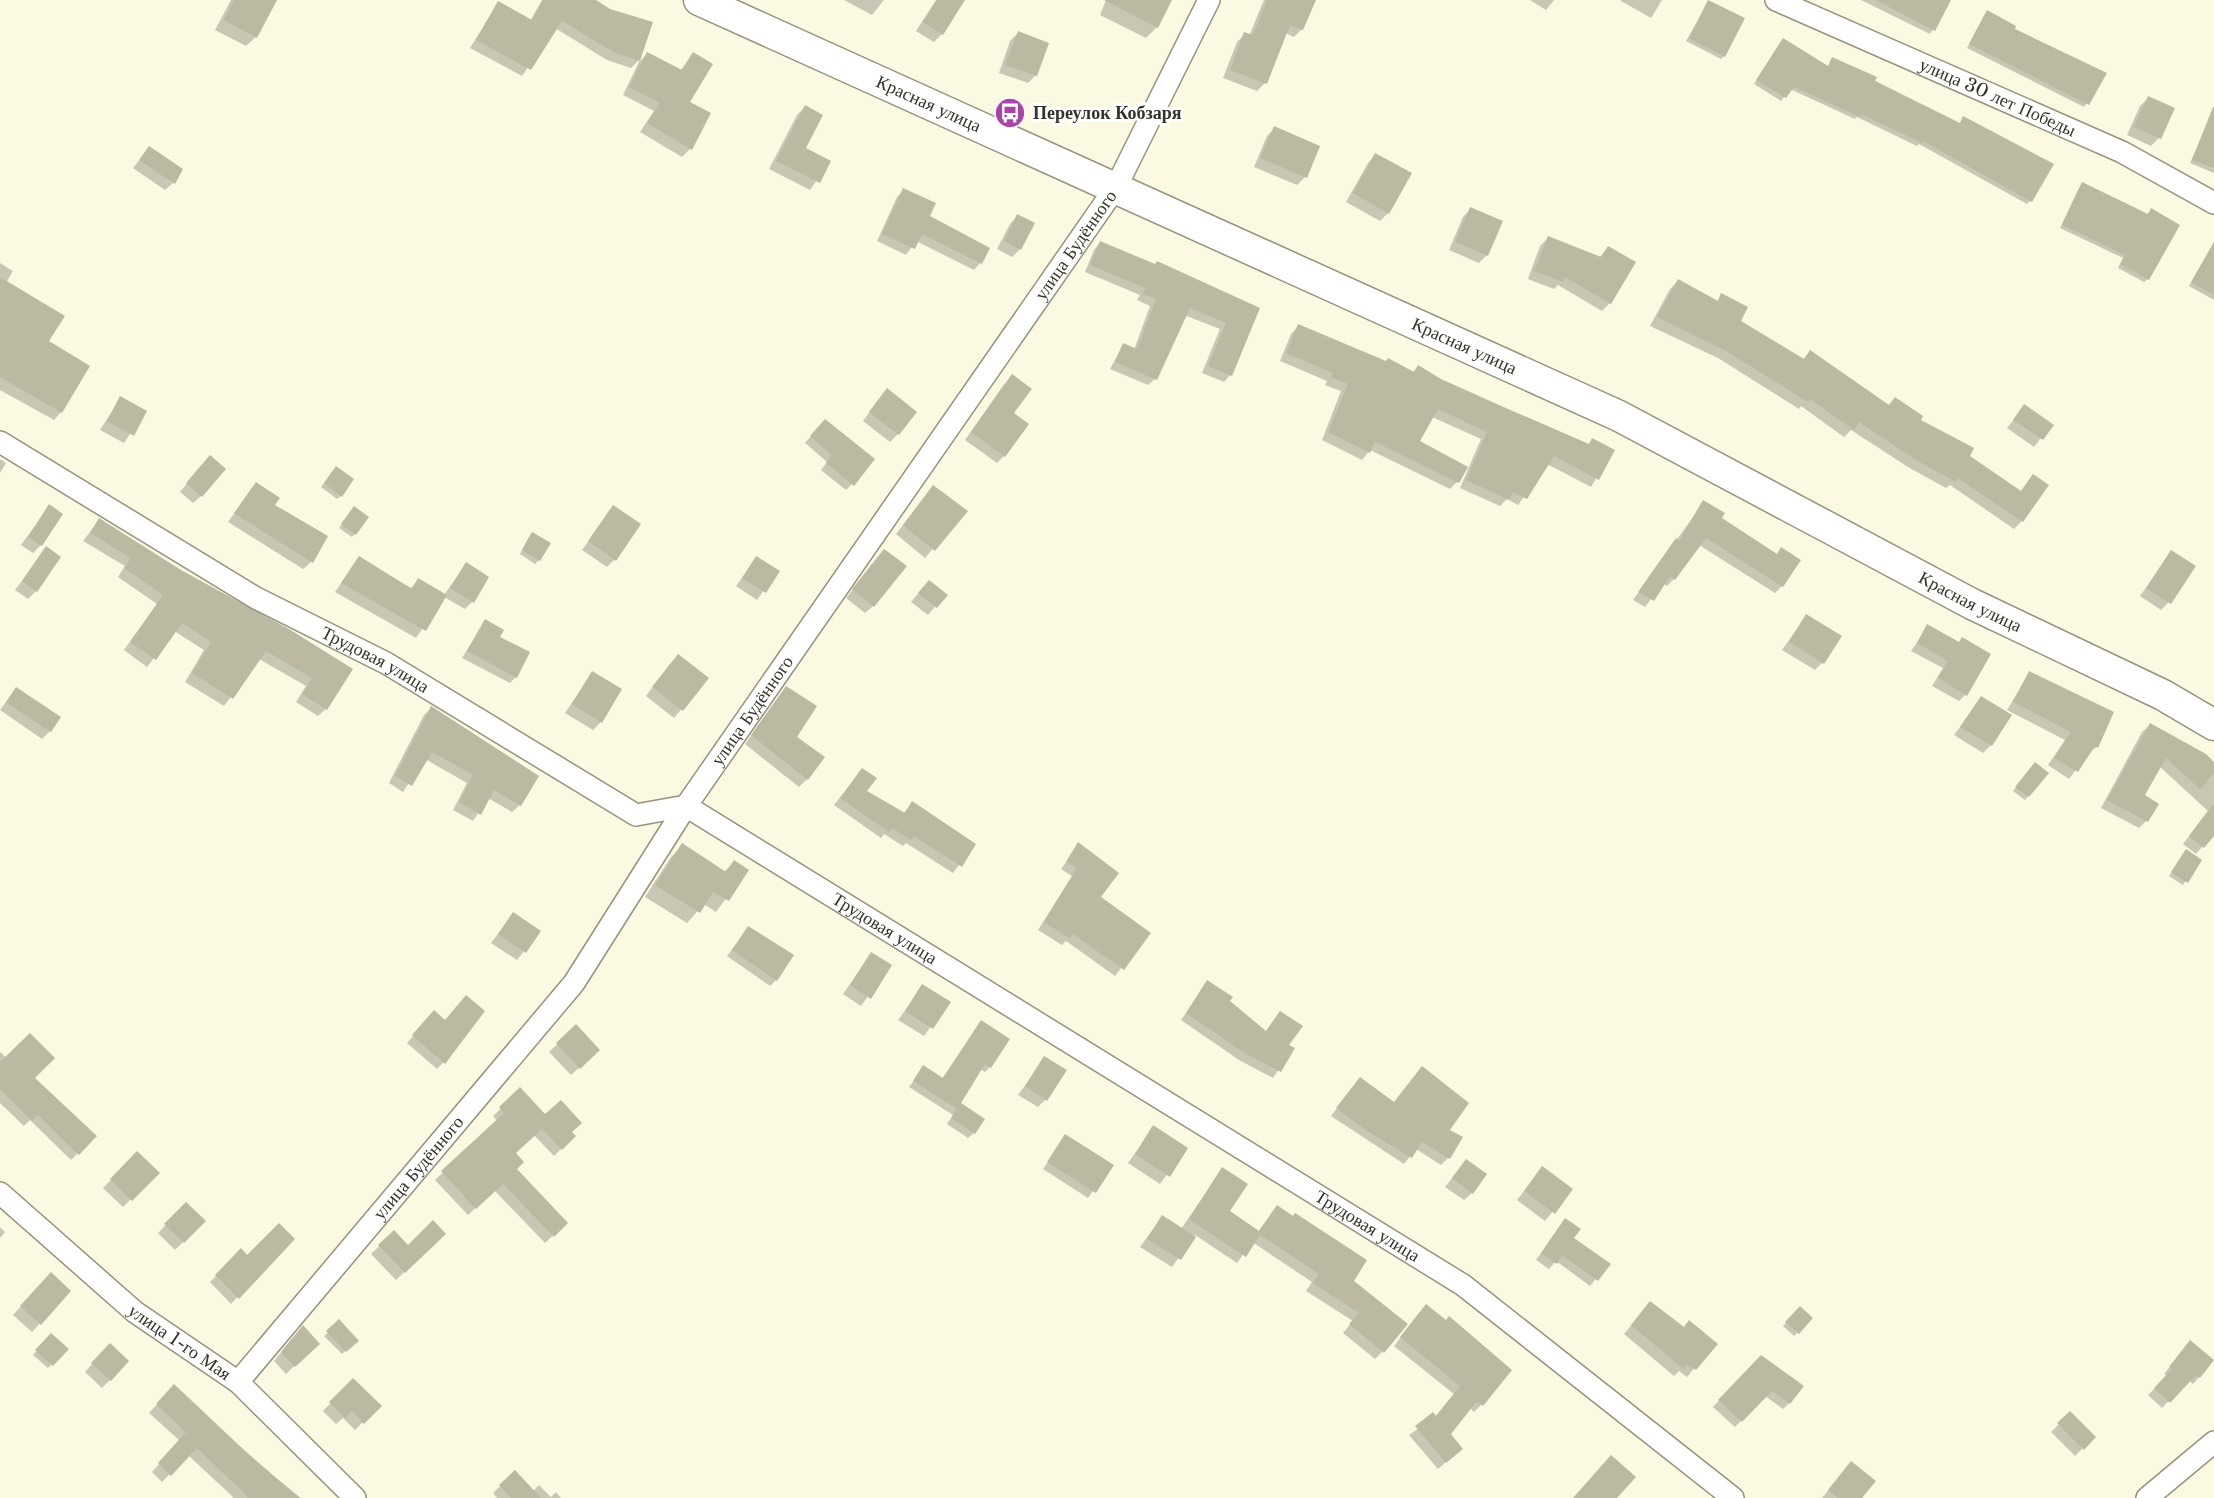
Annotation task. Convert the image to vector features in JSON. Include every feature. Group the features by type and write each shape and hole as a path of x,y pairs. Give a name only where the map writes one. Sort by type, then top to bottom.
{"main road":[{"name":"Красная улица","path":"699,0 1619,416 1972,604 2163,695 2214,724"}],"street":[{"name":"улица Будённого","path":"238,1382 575,983 686,806 1116,187 1209,0"},
{"name":"улица 30 лет Победы","path":"1776,0 2122,152 2214,203"},
{"name":"Трудовая улица","path":"0,442 256,597 386,663 636,815 686,806 1463,1285 1732,1498"},
{"name":"улица 1-го Мая","path":"0,1193 135,1312 238,1382 355,1498"},
{"path":"2147,1498 2214,1442"}],"building":[{"path":"234,0 277,0 257,38 224,20"},
{"path":"543,0 596,0 610,9 653,22 640,61 615,53 562,21 531,70 476,40 498,1 532,20"},
{"path":"937,0 965,0 943,35 923,22"},
{"path":"1104,0 1172,0 1158,28"},
{"path":"1267,0 1316,0 1303,30 1290,25 1267,84 1230,70 1244,32 1253,35"},
{"path":"1708,0 1745,18 1725,57 1689,38"},
{"path":"1876,0 1951,0 1935,31"},
{"path":"1987,10 2016,26 2015,29 2107,73 2089,105 1969,44"},
{"path":"1018,31 1049,43 1037,76 1005,65"},
{"path":"1783,38 1828,66 1832,57 1877,77 1875,81 1960,123 1963,116 2054,164 2032,202 1923,141 1922,143 1861,114 1860,117 1794,87 1786,98 1756,80"},
{"path":"647,52 682,70 693,52 713,64 690,102 711,113 692,150 647,123 660,103 629,87"},
{"path":"2148,96 2175,108 2161,139 2134,127"},
{"path":"805,105 823,115 806,148 831,161 820,183 776,161"},
{"path":"2214,107 2214,168 2192,160"},
{"path":"1274,126 1320,146 1307,178 1260,158"},
{"path":"149,146 183,169 175,184 139,160"},
{"path":"1375,153 1412,173 1389,214 1353,193"},
{"path":"2082,182 2148,214 2151,208 2180,225 2149,280 2120,264 2125,255 2062,225"},
{"path":"903,188 936,203 930,216 990,248 982,264 922,234 915,249 882,234"},
{"path":"1470,207 1503,221 1488,256 1455,242"},
{"path":"1017,214 1035,223 1021,250 1004,241"},
{"path":"1548,236 1601,257 1608,246 1636,262 1611,304 1565,277 1563,282 1534,271"},
{"path":"1100,241 1155,264 1157,261 1260,308 1232,376 1208,366 1226,323 1190,308 1157,380 1115,362 1123,343 1137,349 1156,299 1143,294 1145,288 1090,265"},
{"path":"2214,242 2214,295 2191,282"},
{"path":"0,277 65,316 49,341 90,366 62,413 0,377"},
{"path":"1678,279 1718,301 1721,293 1748,307 1741,321 1804,359 1810,350 1889,405 1895,397 1923,416 1921,420 1974,448 1970,456 2021,491 2033,474 2049,485 2023,522 1958,478 1956,482 1916,460 1859,422 1854,430 1810,399 1808,402 1726,351 1657,317"},
{"path":"1298,324 1386,361 1388,358 1414,372 1418,365 1441,379 1589,444 1592,438 1615,450 1599,480 1554,456 1527,499 1513,492 1509,500 1466,480 1487,432 1438,409 1420,441 1468,467 1459,483 1375,442 1370,453 1328,432 1348,384 1331,377 1333,373 1286,353"},
{"path":"1012,374 1032,389 1014,413 1029,424 1005,457 971,432"},
{"path":"887,388 917,412 899,435 869,412"},
{"path":"120,396 147,411 134,436 107,421"},
{"path":"2024,404 2054,425 2043,440 2013,420"},
{"path":"825,419 875,459 854,486 826,463 832,455 810,436"},
{"path":"210,455 226,469 202,497 186,483"},
{"path":"336,466 354,479 342,497 324,483"},
{"path":"256,482 280,498 275,505 328,536 313,563 234,513"},
{"path":"933,485 968,511 935,551 903,525"},
{"path":"1703,500 1725,513 1722,518 1777,554 1781,547 1801,560 1783,587 1706,538 1675,580 1670,576 1654,601 1638,592 1676,538 1679,541"},
{"path":"49,504 63,514 42,546 28,537"},
{"path":"613,505 641,524 616,561 588,541"},
{"path":"354,506 369,517 356,535 341,524"},
{"path":"99,518 181,570 289,629 353,669 327,710 302,694 312,678 266,651 233,699 192,673 211,642 182,623 156,660 130,642 163,595 124,568 131,558 90,533"},
{"path":"532,532 551,543 540,561 522,550"},
{"path":"46,546 61,557 37,592 22,581"},
{"path":"884,549 907,566 874,607 852,589"},
{"path":"2171,550 2196,566 2171,604 2146,588"},
{"path":"359,556 412,589 418,578 447,595 426,631 341,583"},
{"path":"756,556 780,571 766,593 742,578"},
{"path":"466,562 489,577 474,603 450,588"},
{"path":"929,580 948,595 937,608 918,593"},
{"path":"1806,614 1842,636 1824,664 1789,642"},
{"path":"485,619 504,630 500,637 530,652 517,678 467,651"},
{"path":"1927,624 1959,642 1962,637 1991,654 1967,696 1938,678 1948,661 1917,643"},
{"path":"678,654 709,678 683,711 652,687"},
{"path":"592,671 622,689 602,723 572,704"},
{"path":"2029,671 2114,712 2098,748 2095,746 2078,772 2054,758 2071,732 2013,702"},
{"path":"786,686 817,706 797,737 825,757 808,780 751,735"},
{"path":"16,687 61,717 51,732 6,702"},
{"path":"1981,696 2012,715 1992,746 1960,727"},
{"path":"431,706 539,776 521,806 494,790 481,815 459,802 473,775 432,752 412,786 395,776"},
{"path":"2150,723 2206,754 2214,762 2214,773 2200,789 2166,758 2145,795 2159,804 2148,822 2107,800"},
{"path":"2035,762 2049,773 2029,797 2015,787"},
{"path":"862,768 877,778 867,791 905,813 912,801 976,844 962,867 914,836 911,840 892,828 889,832 840,798"},
{"path":"2214,803 2214,836 2204,848 2189,836"},
{"path":"1078,842 1119,873 1101,897 1151,933 1124,970 1073,934 1070,939 1044,922 1077,868 1066,862"},
{"path":"682,843 726,872 734,860 749,870 729,901 713,892 700,913 655,885"},
{"path":"2186,849 2202,860 2188,883 2171,872"},
{"path":"513,912 541,931 526,953 498,934"},
{"path":"748,926 794,955 777,981 732,950"},
{"path":"871,952 892,965 871,999 850,985"},
{"path":"1207,980 1233,997 1230,1001 1266,1031 1280,1011 1303,1026 1289,1045 1295,1048 1281,1072 1246,1054 1186,1013"},
{"path":"922,984 951,1002 933,1029 905,1011"},
{"path":"466,995 485,1011 445,1064 412,1035 434,1010 445,1020"},
{"path":"981,1020 1010,1039 991,1068 985,1064 961,1103 985,1119 975,1134 951,1118 957,1109 913,1081 923,1065 943,1078"},
{"path":"576,1024 600,1050 580,1069 556,1043"},
{"path":"30,1033 55,1058 35,1078 97,1136 79,1155 38,1115 32,1121 0,1089 0,1062"},
{"path":"1044,1056 1067,1070 1047,1101 1025,1086"},
{"path":"1422,1066 1469,1103 1450,1130 1463,1137 1450,1159 1422,1142 1412,1158 1367,1131 1336,1108 1360,1077 1394,1102"},
{"path":"520,1087 545,1114 561,1100 582,1123 572,1132 576,1136 562,1150 542,1129 516,1153 524,1162 517,1169 568,1223 554,1237 503,1184 476,1209 441,1171 504,1113 499,1107"},
{"path":"1153,1125 1188,1148 1170,1177 1135,1154"},
{"path":"1065,1134 1114,1165 1096,1193 1047,1162"},
{"path":"137,1151 160,1173 132,1201 110,1179"},
{"path":"1466,1159 1487,1174 1473,1194 1452,1178"},
{"path":"1542,1166 1573,1189 1555,1214 1524,1191"},
{"path":"1222,1167 1248,1184 1230,1211 1259,1231 1277,1205 1293,1216 1295,1213 1367,1260 1354,1281 1408,1324 1384,1353 1349,1324 1359,1313 1313,1283 1319,1274 1260,1235 1246,1257 1189,1219"},
{"path":"186,1202 206,1221 184,1243 164,1224"},
{"path":"1162,1215 1196,1237 1181,1260 1147,1239"},
{"path":"1565,1218 1581,1229 1574,1238 1611,1264 1598,1281 1562,1255 1557,1264 1541,1253"},
{"path":"433,1220 446,1234 405,1273 378,1245 394,1230 408,1245"},
{"path":"279,1223 295,1239 239,1299 215,1275 241,1248 247,1255"},
{"path":"51,1272 71,1291 41,1325 20,1306"},
{"path":"1650,1301 1684,1327 1689,1320 1718,1344 1696,1370 1687,1364 1683,1369 1631,1325"},
{"path":"1426,1304 1446,1320 1449,1316 1512,1370 1483,1406 1477,1401 1451,1434 1463,1449 1446,1463 1415,1426 1433,1412 1436,1416 1460,1386 1400,1337"},
{"path":"1800,1306 1813,1318 1799,1334 1785,1322"},
{"path":"339,1319 359,1341 346,1352 326,1331"},
{"path":"303,1325 320,1344 295,1367 281,1352"},
{"path":"51,1333 69,1349 53,1366 35,1350"},
{"path":"2190,1340 2214,1360 2200,1378 2196,1375 2170,1403 2154,1388 2172,1369 2169,1367"},
{"path":"110,1343 129,1361 111,1381 91,1363"},
{"path":"1761,1355 1804,1386 1790,1404 1772,1391 1742,1422 1718,1400"},
{"path":"353,1378 382,1406 364,1424 352,1411 345,1418 329,1402"},
{"path":"174,1384 299,1498 249,1498 197,1448 171,1476 158,1463 186,1432 156,1404"},
{"path":"2070,1411 2096,1437 2084,1450 2057,1423"},
{"path":"1611,1455 1636,1477 1617,1498 1573,1498"},
{"path":"1851,1461 1876,1481 1862,1498 1838,1498 1828,1490"},
{"path":"515,1470 541,1498 511,1498 499,1485"}],"place":[{"name":"Переулок Кобзаря","path":"1010,113"}]}
